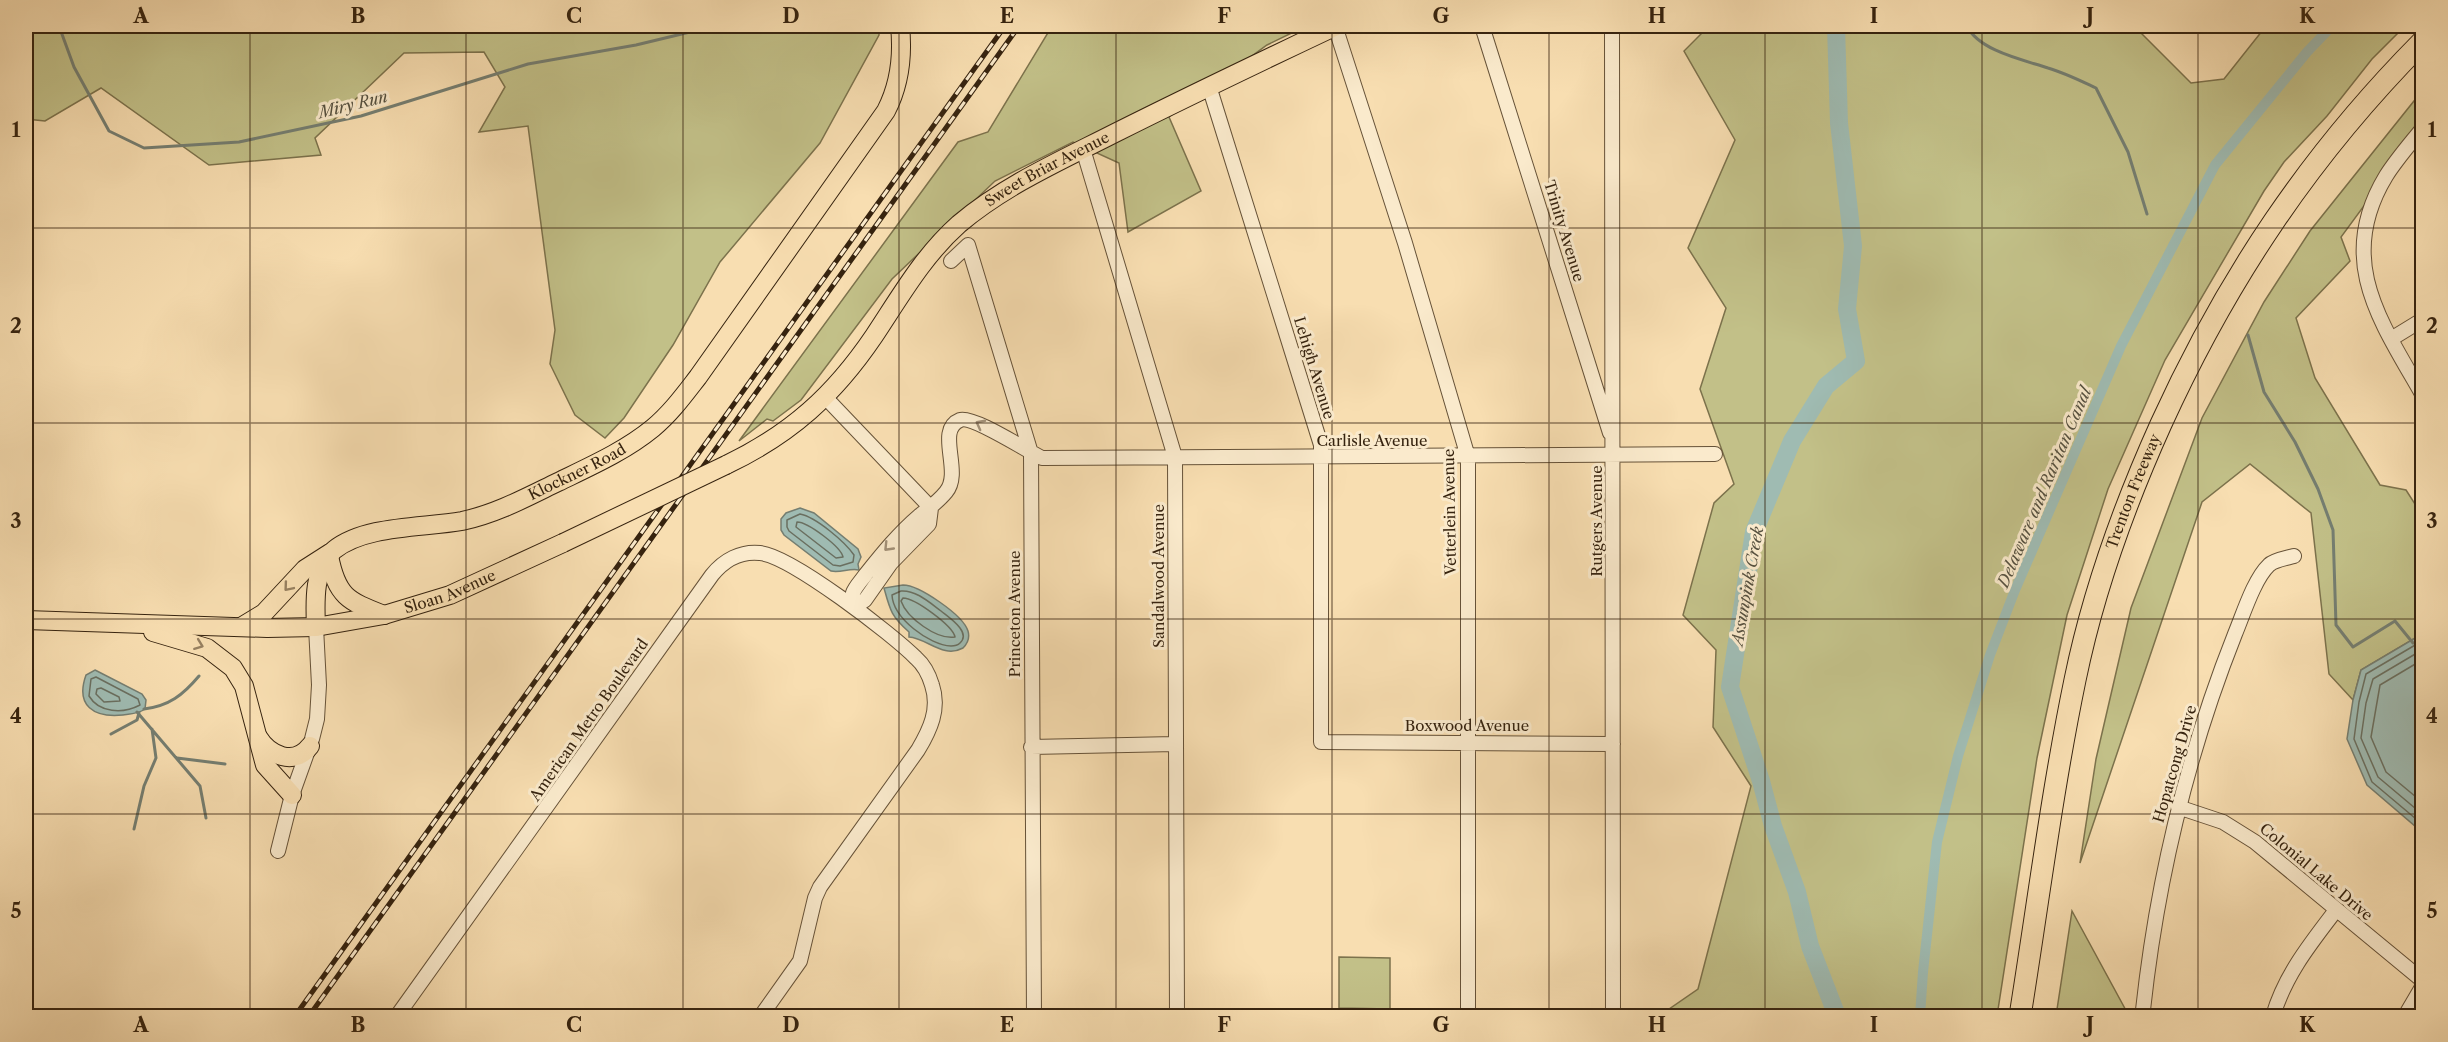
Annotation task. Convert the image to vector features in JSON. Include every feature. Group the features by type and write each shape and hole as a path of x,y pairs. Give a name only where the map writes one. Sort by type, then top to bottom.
{"highway":[{"name":"Trenton Freeway","path":"2020,1017 2040,878 2075,679 2109,556 2141,469 2199,344 2260,239 2318,159 2380,84 2422,42"},
{"name":"Trenton Freeway","path":"2034,1017 2053,880 2088,682 2111,592 2153,474 2222,328 2273,243 2335,159 2390,93 2422,62"}],"main road":[{"name":"Klockner Road","path":"242,627 269,609 305,569 366,535 462,521 494,511 609,457 636,441 660,422 693,383 883,117 895,90 901,60 900,26"},
{"name":"Sweet Briar Avenue","path":"826,398 856,361 915,273 952,231 994,198 1083,149 1336,26"},
{"name":"Sloan Avenue","path":"27,621 316,627 384,615 450,595 740,458 778,437 826,398"},
{"path":"331,553 335,580 341,592 354,603 384,615"},
{"path":"316,627 317,589 320,573 331,553"},
{"path":"123,624 194,642 223,658 244,686 265,765 292,795"},
{"path":"255,733 267,749 280,757 295,756 305,752 310,746"}],"street":[{"name":"Vetterlein Avenue","path":"1336,26 1405,243 1468,457 1468,1017"},
{"name":"Trinity Avenue","path":"1482,26 1614,451"},
{"name":"Rutgers Avenue","path":"1612,26 1614,1017"},
{"name":"Lehigh Avenue","path":"1209,86 1321,445 1321,742"},
{"path":"2422,129 2385,178 2376,195 2365,231 2364,248 2367,283 2378,316 2422,394"},
{"name":"Sandalwood Avenue","path":"1083,149 1175,457 1177,1017"},
{"name":"Princeton Avenue","path":"951,261 968,245 1031,453 1034,1017"},
{"path":"2391,339 2422,320"},
{"path":"826,398 932,508 929,524 891,563 865,600 854,607"},
{"name":"Carlisle Avenue","path":"932,508 949,489 953,480 949,439 952,426 957,422 970,419 1042,458 1468,457 1614,451 1714,454"},
{"name":"American Metro Boulevard","path":"397,1017 712,575 733,558 759,553 773,556 854,607 916,657 924,667 934,692 933,718 929,731 918,750 820,886 814,898 800,960 761,1017"},
{"name":"Hopatcong Drive","path":"2142,1010 2161,883 2178,807 2198,737 2258,580 2270,563 2295,556"},
{"path":"278,851 292,795 310,746 318,707 316,627"},
{"name":"Boxwood Avenue","path":"1321,742 1613,744"},
{"path":"1031,747 1176,744"},
{"name":"Colonial Lake Drive","path":"2178,807 2223,822 2239,831 2422,980"},
{"path":"2273,1017 2286,981 2296,962 2336,910"},
{"path":"2405,1017 2422,987"}],"shaded area":[{"path":"26,26 879,26 879,35 820,143 720,262 673,345 624,418 605,438 575,415 550,364 555,330 528,126 479,132 505,87 484,52 404,53 315,138 321,155 209,165 101,88 45,121 26,119"},
{"path":"1052,26 1306,26 1267,45 1169,117 1201,191 1128,232 1119,163 1073,142 995,181 892,279 801,400 773,421 767,419 739,441 958,142 988,132"},
{"path":"1709,26 2134,26 2191,83 2224,79 2266,26 2405,26 2372,59 2327,116 2284,162 2264,191 2165,360 2108,489 2067,615 2037,758 1997,1016 1659,1016 1698,989 1751,786 1713,727 1716,650 1683,615 1714,503 1734,484 1700,389 1726,308 1688,248 1735,140 1684,51"},
{"path":"2422,91 2422,127 2341,237 2350,261 2296,318 2315,378 2380,485 2406,490 2422,515 2422,634 2361,670 2353,700 2329,674 2311,513 2250,464 2202,502 2080,863 2096,759 2131,608 2202,418 2264,302 2310,231"},
{"path":"2072,911 2129,1016 2056,1016"},
{"path":"1339,957 1390,958 1390,1009 1339,1008"}],"water":[{"path":"800,508 814,513 858,549 861,557 858,564 859,570 831,571 784,535 781,530 781,519 786,513"},
{"path":"903,585 929,595 958,617 969,634 963,648 956,651 942,650 909,637 909,632 892,612 884,588"},
{"path":"2422,634 2422,832 2367,785 2347,739 2353,700 2361,670"},
{"path":"95,670 142,694 146,700 145,709 134,714 113,715 96,712 90,708 85,702 83,686 86,675"}],"waterway":[{"name":"Miry Run","path":"59,26 74,67 109,131 144,148 239,142 361,116 528,64 636,45 715,26"},
{"name":"Assunpink Creek","path":"1836,26 1839,123 1853,246 1847,309 1856,361 1826,386 1792,441 1754,532 1730,687 1761,781 1773,826 1797,892 1810,946 1837,1016"},
{"path":"1967,26 1973,35 1992,48 2015,58 2061,72 2096,88 2128,152 2147,214"},
{"name":"Delaware and Raritan Canal","path":"1920,1016 1937,842 1958,756 1990,655 2015,590 2121,346 2215,165 2307,52 2332,26"},
{"path":"2248,335 2264,392 2295,442 2318,489 2333,530 2336,625 2353,647 2395,621 2413,643"},
{"path":"144,709 153,708 175,698 199,676"},
{"path":"137,712 200,786 206,818"},
{"path":"111,734 137,720 139,713"},
{"path":"134,829 144,786 156,758 152,729"},
{"path":"177,758 225,764"}],"railway":[{"path":"295,1016 1005,26"},
{"path":"309,1016 1019,26"}]}
